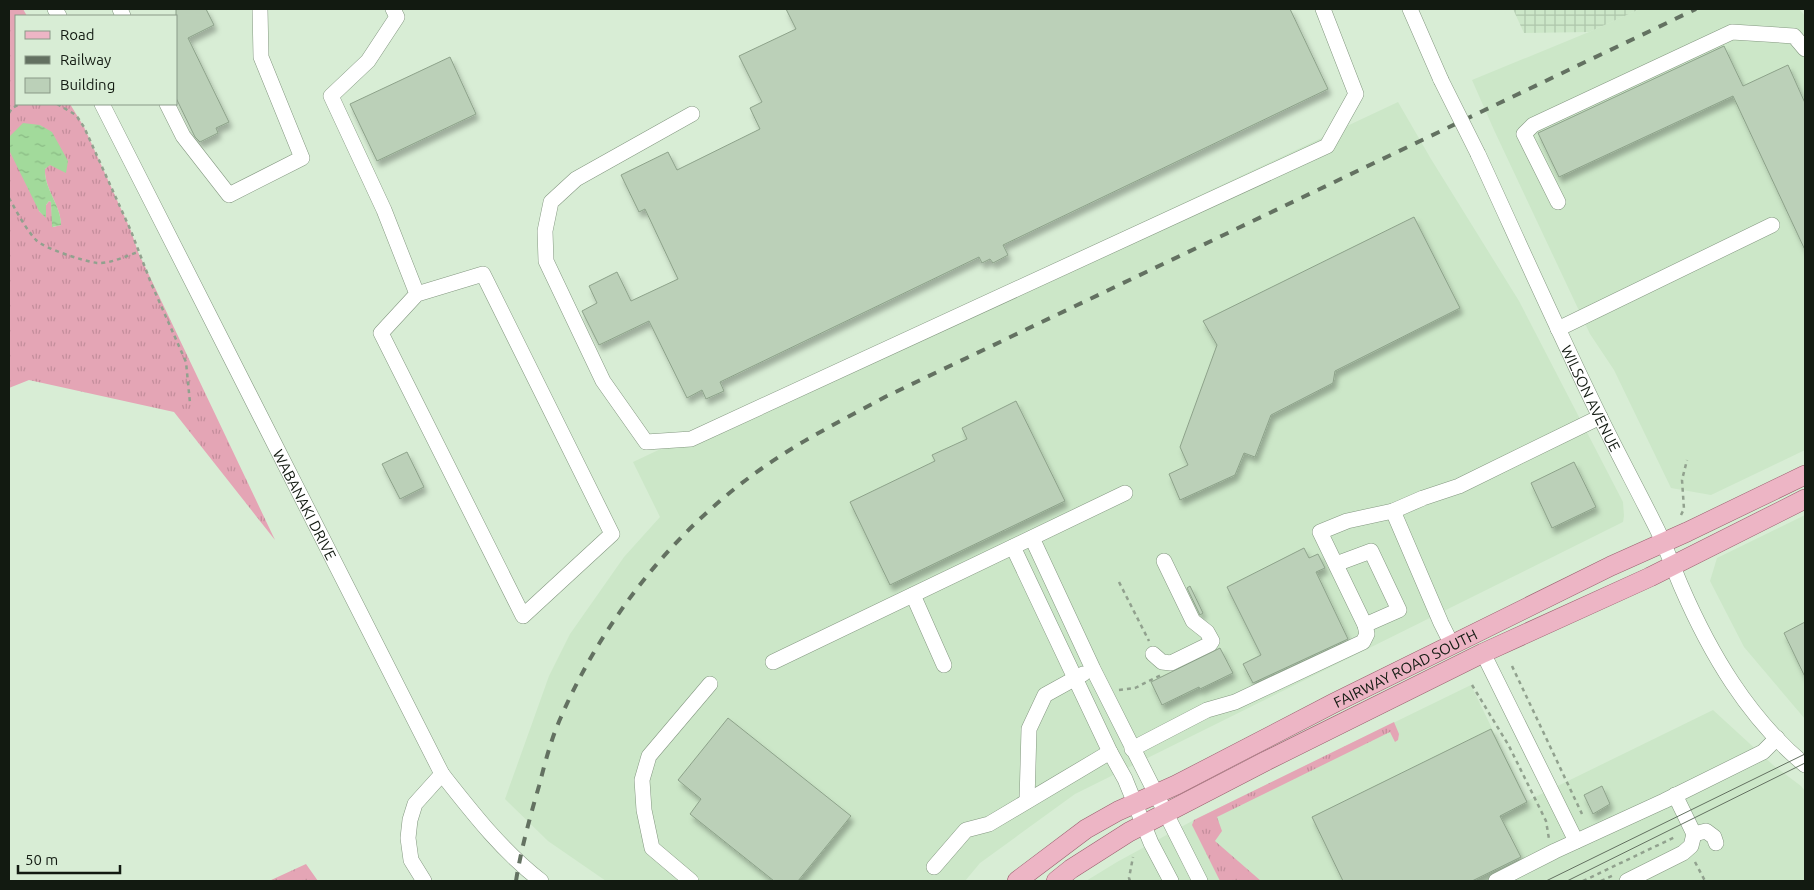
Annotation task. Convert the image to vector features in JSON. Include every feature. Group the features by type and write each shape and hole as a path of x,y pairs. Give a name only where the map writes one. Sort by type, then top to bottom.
{"main road":[{"name":"FAIRWAY ROAD SOUTH","path":"1017,881 1086,829 1134,804 1452,645 1805,475"},
{"name":"FAIRWAY ROAD SOUTH","path":"1056,881 1101,849 1143,825 1273,758 1483,654 1650,577 1805,499"}],"street":[{"path":"168,105 183,136 229,195 302,158 261,57 260,9"},
{"path":"393,9 397,17 368,61 331,96 384,210 417,294"},
{"path":"692,114 576,179 551,202 544,231 546,261 603,381 646,442 691,440 1327,146 1356,94 1323,9"},
{"name":"WILSON AVENUE","path":"1410,9 1441,80 1478,154 1558,329 1663,542 1699,625 1719,661 1748,706 1805,765"},
{"path":"1558,202 1524,134 1533,125 1732,32 1794,36 1805,49"},
{"name":"WABANAKI DRIVE","path":"103,105 442,774 482,823 519,863 541,881"},
{"path":"1558,329 1772,225"},
{"path":"483,274 612,534 523,616 381,334 417,294 483,274"},
{"path":"1132,749 1207,710 1235,702 1363,642 1367,634 1365,625 1320,532 1347,521 1393,511 1423,498 1459,486 1600,417"},
{"path":"773,662 1125,494"},
{"path":"1393,511 1452,645"},
{"path":"1032,538 1093,670 1200,881"},
{"path":"1012,547 1110,752 1125,779 1143,825 1171,881"},
{"path":"1336,564 1371,551 1395,601 1399,610 1365,625"},
{"path":"1153,654 1162,662 1177,661 1210,644 1212,641 1207,632 1193,621 1168,559"},
{"path":"913,595 944,665"},
{"path":"1483,654 1576,841"},
{"path":"1027,801 1029,729 1045,695 1093,670"},
{"path":"691,881 652,848 644,810 642,780 649,756 710,684"},
{"path":"1496,881 1763,752 1777,738"},
{"path":"934,867 966,830 990,824 1110,752"},
{"path":"424,881 411,860 408,838 410,820 415,804 442,774"},
{"path":"1627,881 1688,850 1694,834 1675,795"},
{"path":"1694,834 1706,832 1714,837 1716,843"}],"path":[{"path":"59,105 76,115 84,127 131,231 138,252 186,362 190,403"},
{"path":"9,113 10,109"},
{"path":"9,198 37,241 59,252 98,263 138,252"},
{"path":"1681,515 1684,509 1682,480 1687,460"},
{"path":"1512,666 1582,814"},
{"path":"1472,685 1505,740 1546,820 1549,839"},
{"path":"1584,881 1675,837"},
{"path":"1130,881 1133,857"},
{"path":"1694,860 1705,881"}],"shaded area":[{"path":"1513,9 1640,9 1589,32 1524,33"},
{"path":"1640,9 1799,9 1805,16 1805,450 1711,495 1671,488 1614,370 1590,334 1472,80"},
{"path":"1398,102 1519,301 1623,502 1623,522 1075,794 980,863 965,881 606,881 548,841 505,799 549,676 570,634 624,557 660,517 633,462"},
{"path":"1805,515 1805,719 1744,647 1710,581 1717,558"},
{"path":"1471,685 1527,801 1713,710 1773,765 1805,791 1805,881 1086,881 1194,820"}],"green space":[{"path":"9,9 23,9 26,15 15,15 15,105 71,105 84,127 131,231 138,252 275,540 174,412 29,380 9,388","holes":["40,125 49,165 45,169 45,176 61,225 53,227 51,202 49,201 46,205 46,217 39,211"]},
{"path":"1394,722 1399,734 1398,740 1395,742 1390,732 1217,817 1222,831 1215,841 1261,881 1220,881 1192,825 1194,820"},
{"path":"306,864 318,881 269,881"}],"water":[{"path":"23,123 40,125 52,132 68,161 66,173 50,165 45,169 47,183 58,211 61,225 52,227 51,202 49,201 46,205 46,218 39,211 10,152 10,136"}],"building":[{"path":"176,9 206,9 214,25 188,38 229,122 216,128 218,133 200,142 195,137 178,102 178,15 176,15"},
{"path":"786,9 1290,9 1328,89 1003,245 1008,255 993,263 990,259 982,263 979,257 720,382 724,391 706,399 702,390 687,398 649,321 599,345 582,311 597,303 589,286 617,272 631,301 678,279 645,209 639,212 621,175 668,152 677,170 760,129 750,108 762,102 739,56 796,29"},
{"path":"1724,46 1743,86 1788,65 1805,103 1805,250 1733,96 1559,177 1538,133"},
{"path":"450,57 476,114 377,161 350,104"},
{"path":"1414,217 1460,308 1335,371 1333,383 1271,415 1255,457 1244,453 1235,475 1180,500 1169,474 1188,465 1180,447 1217,345 1203,321"},
{"path":"1016,401 1065,501 890,585 850,502 935,461 932,455 967,439 962,428"},
{"path":"407,452 424,487 400,499 382,464"},
{"path":"1574,462 1596,507 1552,528 1531,483"},
{"path":"1304,548 1309,558 1318,554 1325,568 1316,572 1348,639 1253,683 1243,664 1261,655 1227,587"},
{"path":"1190,586 1203,613 1200,615 1187,588"},
{"path":"1805,622 1805,677 1784,633"},
{"path":"1220,648 1233,673 1162,705 1151,682"},
{"path":"728,718 851,816 798,881 774,881 690,814 701,799 678,780"},
{"path":"1491,729 1527,802 1500,816 1521,857 1472,881 1343,881 1312,817"},
{"path":"1602,786 1610,804 1593,814 1584,795"}],"tram line":[{"path":"1546,881 1805,754"},
{"path":"1567,881 1805,763"}],"railway":[{"path":"516,881 526,833 554,734 578,681 598,646 644,580 671,549 729,493 761,469 806,440 885,397 1696,9"}]}
